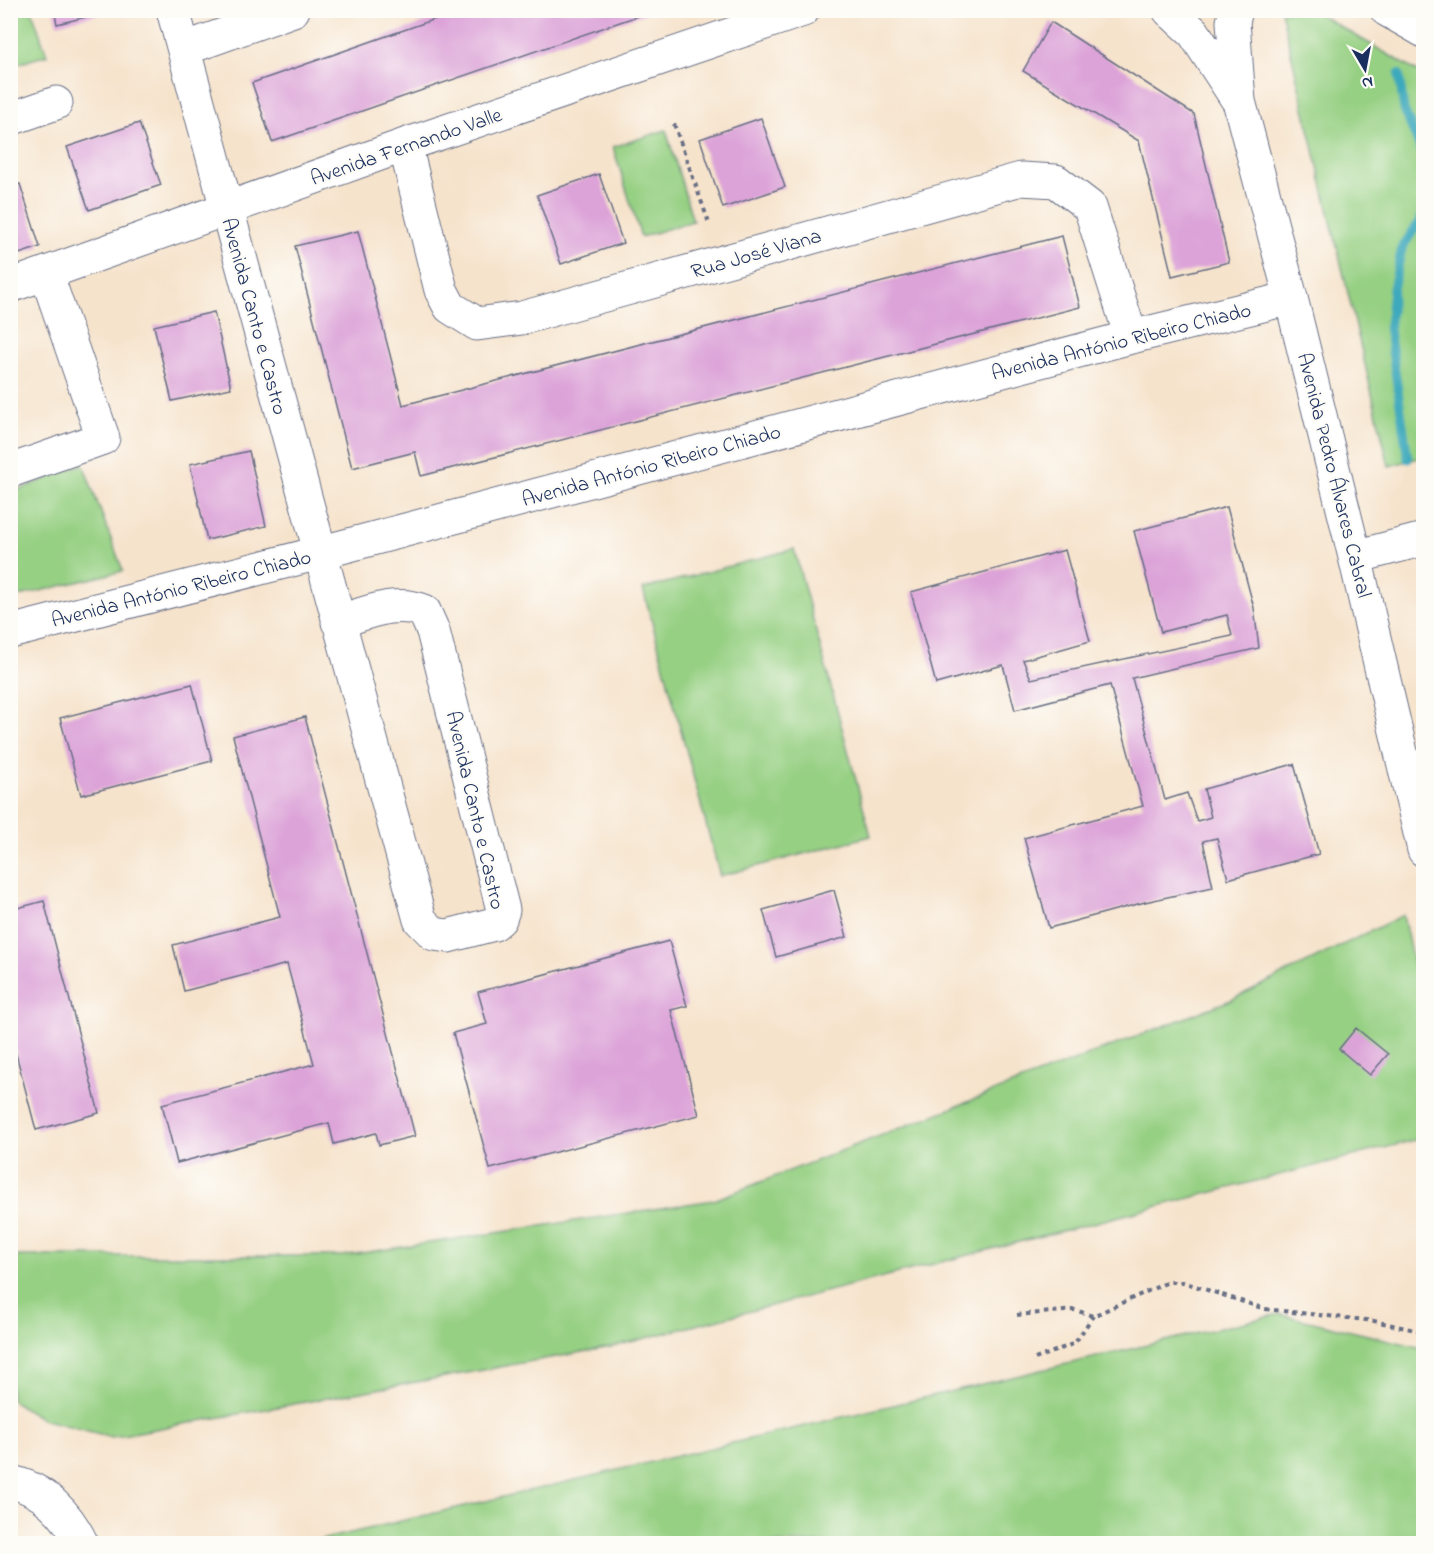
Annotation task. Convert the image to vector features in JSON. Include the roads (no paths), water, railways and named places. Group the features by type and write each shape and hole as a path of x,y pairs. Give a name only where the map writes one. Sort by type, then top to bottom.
{"street":[{"name":"Avenida Canto e Castro","path":"173,10 319,553 420,921 435,934 447,936 494,924 500,919 504,910 433,631 424,611 413,607 388,606 338,622"},
{"path":"184,49 293,10"},
{"name":"Avenida Fernando Valle","path":"10,286 752,19 803,10"},
{"name":"Avenida Pedro Álvares Cabral","path":"1169,10 1194,33 1239,101"},
{"name":"Avenida Pedro Álvares Cabral","path":"1236,10 1233,22 1239,101 1291,298 1355,557 1424,850"},
{"path":"1387,10 1424,31"},
{"path":"10,119 56,103"},
{"name":"Rua José Viana","path":"405,145 441,290 450,307 477,324 522,318 1021,179 1056,182 1090,207 1131,337"},
{"path":"10,471 103,438 46,273"},
{"name":"Avenida António Ribeiro Chiado","path":"10,632 319,553 1131,337 1291,298"},
{"path":"1355,557 1424,539"},
{"path":"14,1480 52,1502 72,1524 82,1544"}],"waterway":[{"path":"1399,74 1404,110 1424,157"},
{"path":"1408,459 1389,330 1393,289 1402,248 1424,214"}]}
